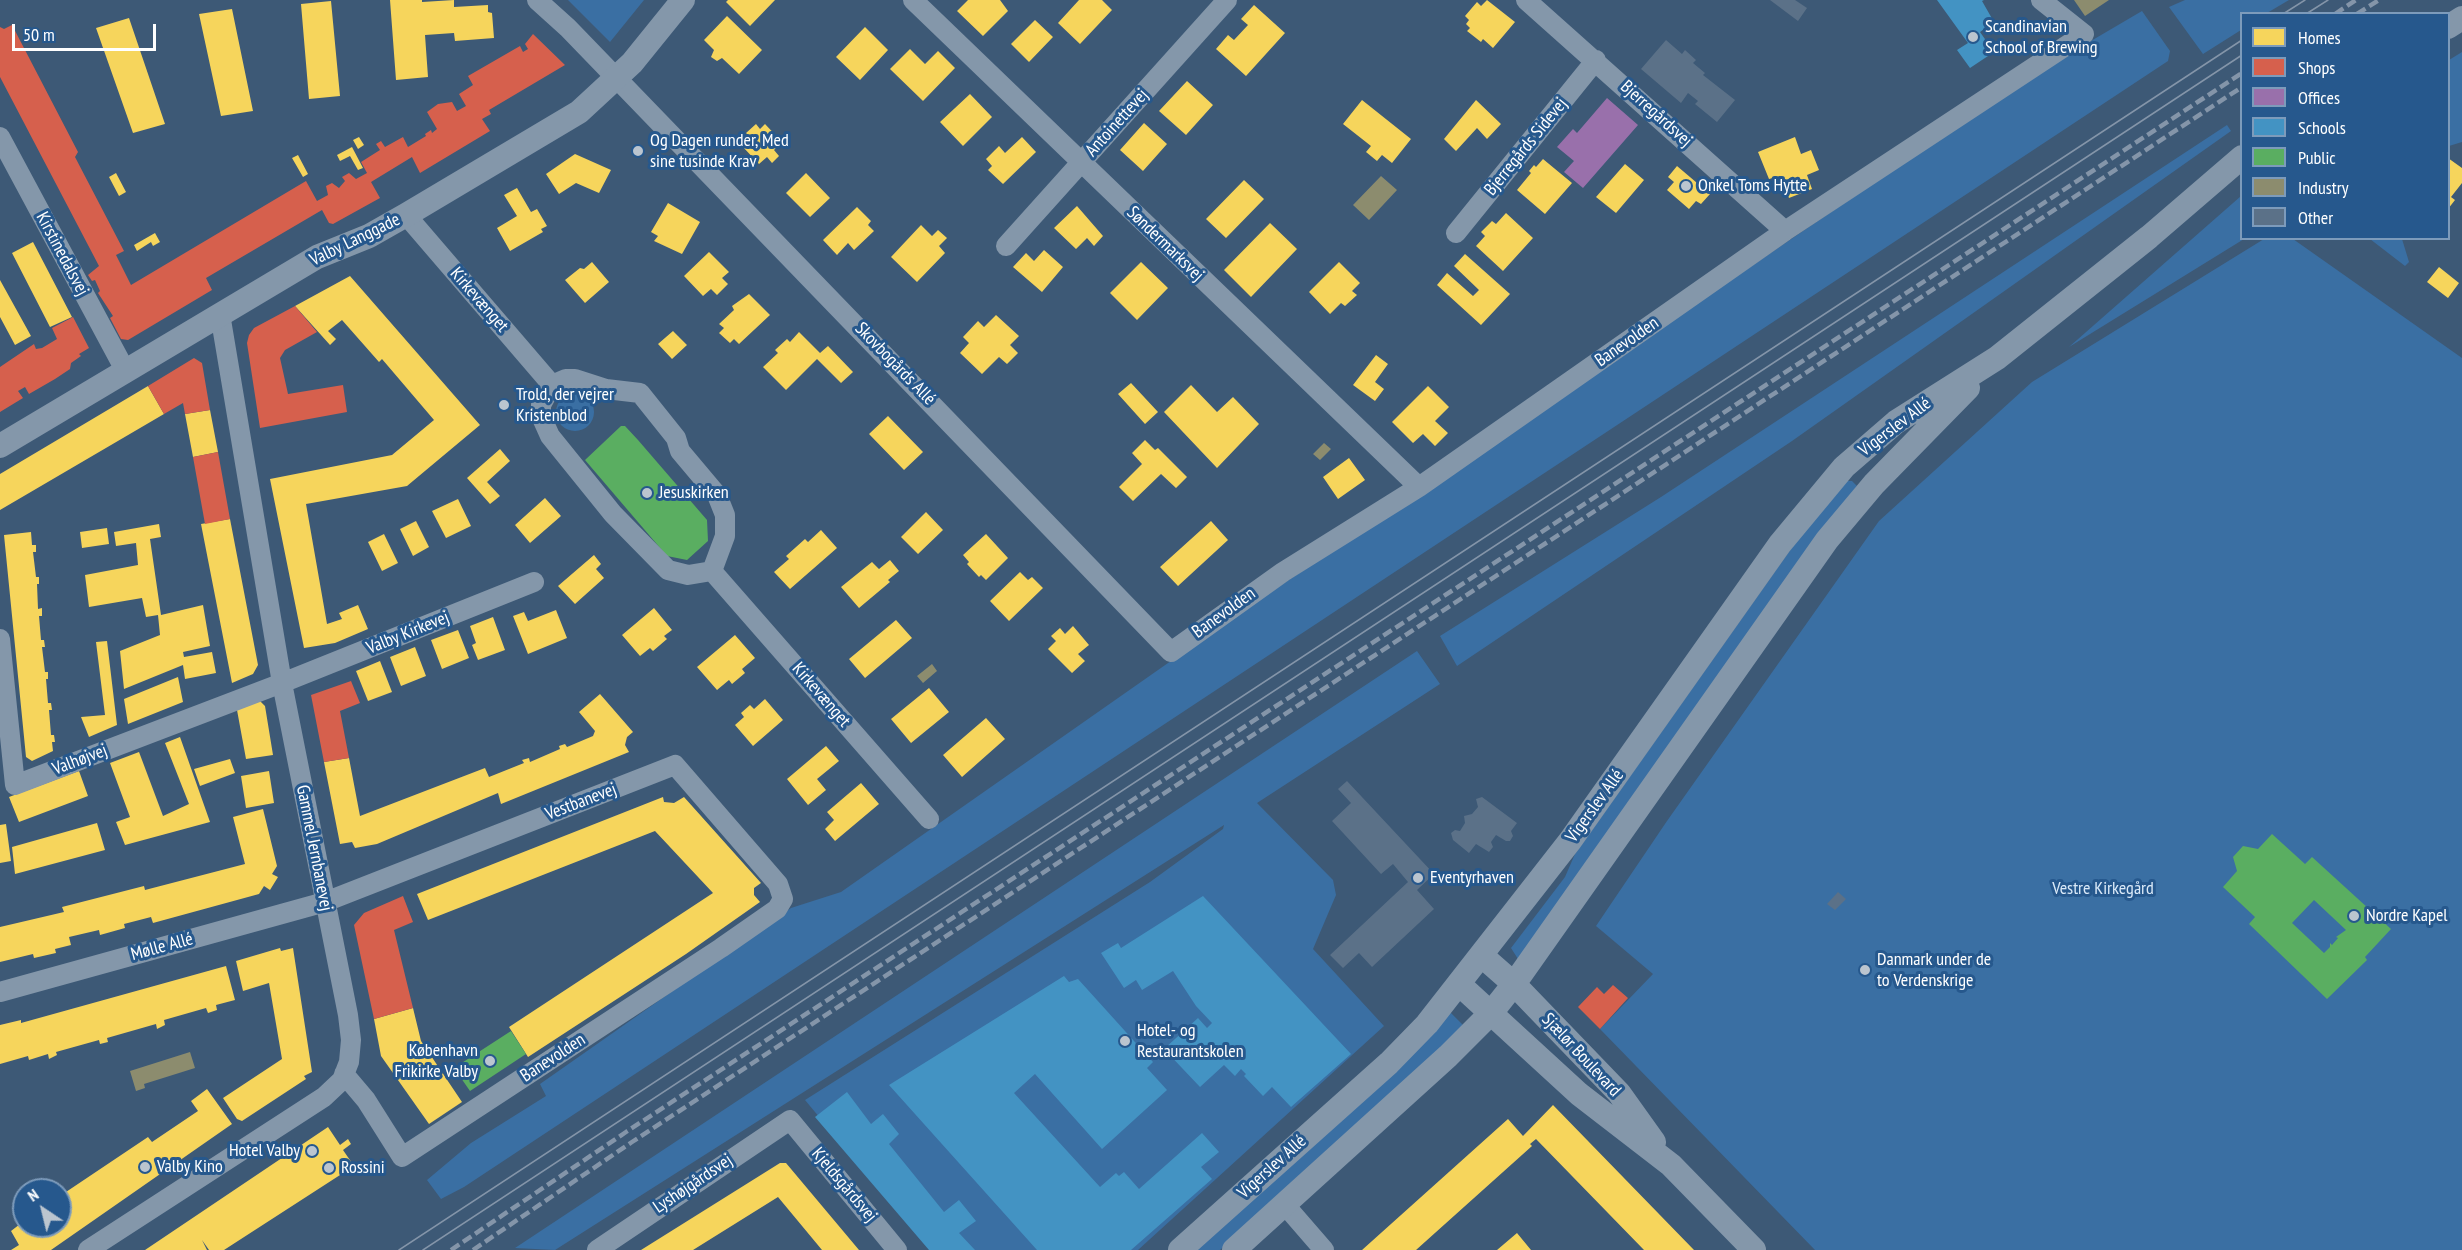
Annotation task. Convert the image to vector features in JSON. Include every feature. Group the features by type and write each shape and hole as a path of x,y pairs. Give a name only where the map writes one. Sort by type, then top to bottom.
{"street":[{"name":"Skovbogårds Allé","path":"537,0 568,28 1171,652"},
{"name":"Valby Langgade","path":"0,446 318,257 369,236 579,112 616,79 683,0"},
{"name":"Søndermarksvej","path":"913,0 1419,487"},
{"name":"Antoinettevej","path":"1006,246 1227,0"},
{"name":"Bjerregårdsvej","path":"1526,0 1596,60 1785,231"},
{"name":"Banevolden","path":"1171,652 1283,572 1419,487 1785,231 2084,34 2041,0"},
{"name":"Bjerregårds Sidevej","path":"1456,233 1596,60"},
{"name":"Kirstinedalsvej","path":"0,138 125,370"},
{"name":"Vigerslev Allé","path":"1180,1250 1389,1063 1427,1024 1611,785 1809,506 1844,467 1888,428 1997,358 2149,237 2240,158"},
{"name":"Kirkevænget","path":"406,215 552,385"},
{"name":"Gammel Jernbanevej","path":"88,1250 324,1097 342,1080 349,1062 351,1040 282,683 220,314"},
{"name":"Vigerslev Allé","path":"1234,1250 1491,1013 1515,984 1827,540 1874,484 1997,358"},
{"path":"566,379 575,379 606,389 640,393 676,438 680,451 717,495 725,515 725,536 712,571 688,575 669,570 613,514 544,426 541,405 552,385 566,379"},
{"name":"Kirkevænget","path":"712,571 929,819"},
{"name":"Valby Kirkevej","path":"282,683 534,582"},
{"name":"Valhøjvej","path":"0,639 15,784 282,683"},
{"name":"Vestbanevej","path":"325,902 675,765 778,884 783,899"},
{"name":"Banevolden","path":"344,1074 366,1100 402,1157 722,948 777,909 783,899"},
{"name":"Mølle Allé","path":"0,992 325,902"},
{"name":"Sjælør Boulevard","path":"1481,955 1515,984 1619,1093 1671,1165"},
{"name":"Sjælør Boulevard","path":"1459,984 1580,1094 1671,1165 1754,1250"},
{"name":"Lyshøjgårdsvej","path":"597,1250 790,1120"},
{"name":"Kjeldsgårdsvej","path":"790,1120 897,1250"},
{"path":"1284,1206 1324,1250"}],"green space":[{"path":"568,0 644,0 610,42"},
{"path":"2185,0 2289,0 2269,12 2240,12 2240,31 2203,54 2169,7"},
{"path":"2142,11 2170,51 2168,61 464,1187 441,1199 427,1180 471,1143 546,1096 540,1084 791,908 841,892 1218,628 2033,75"},
{"path":"2462,52 2462,142 2450,146 2450,59"},
{"path":"2227,125 2231,131 1792,441 1457,666 1440,636 1661,497"},
{"path":"2240,197 2240,240 2242,240 2069,347"},
{"name":"Vestre Kirkegård","path":"2262,240 2294,240 2462,358 2462,1250 1815,1250 1600,1029 1653,974 1596,926 1667,821 1879,521 2032,382"},
{"path":"2371,240 2402,240 2409,262 2405,266"},
{"path":"575,393 588,399 594,412 588,425 575,431 562,425 556,412 562,399"},
{"path":"1847,481 1852,481 1857,486 1518,959 1511,948 1565,877 1575,854 1793,546"},
{"name":"Hotel- og Restaurantskolen","path":"1417,651 1440,684 1257,803 1333,880 1336,895 1313,949 1384,1026 1138,1250 930,1250 805,1100 1150,882 1223,829 1224,825 555,1250 515,1248"},
{"path":"1449,1011 1464,1026 1408,1081 1220,1250 1193,1250"}],"building: Homes":[{"path":"390,0 422,0 422,2 454,0 454,7 488,5 488,12 492,13 494,38 455,41 454,33 425,35 428,77 396,80"},
{"path":"728,0 775,0 750,26 726,2"},
{"path":"968,0 1000,0 1008,11 983,36 957,11"},
{"path":"1079,0 1102,0 1112,10 1080,44 1058,23"},
{"path":"1487,0 1515,22 1493,48 1483,39 1481,42 1467,31 1470,28 1466,24 1469,20 1465,16 1477,2 1481,6"},
{"path":"331,1 340,96 309,99 301,4"},
{"path":"1254,5 1285,33 1246,76 1216,49 1228,35 1234,40 1248,25 1241,19"},
{"path":"232,9 253,111 221,116 199,14"},
{"path":"727,16 762,50 739,74 722,58 717,61 711,57 714,50 704,40"},
{"path":"129,18 165,124 133,133 96,28"},
{"path":"1035,20 1053,37 1029,62 1011,44"},
{"path":"865,27 888,50 860,80 836,57"},
{"path":"910,49 925,64 938,51 955,68 923,101 890,69"},
{"path":"1187,81 1213,105 1186,135 1159,111"},
{"path":"970,94 992,117 963,146 940,122"},
{"path":"1362,100 1411,139 1392,163 1382,155 1377,161 1366,152 1371,146 1343,124"},
{"path":"1476,100 1501,124 1487,139 1477,128 1456,151 1444,139"},
{"path":"1144,123 1167,144 1143,171 1120,150"},
{"path":"756,124 760,129 765,124 782,142 774,150 779,156 772,163 767,157 759,164 742,146 751,138 746,133"},
{"path":"359,137 364,145 358,149 353,140"},
{"path":"1022,137 1036,152 1003,184 988,170 992,166 986,159 999,146 1005,153"},
{"path":"1795,137 1801,154 1811,150 1819,170 1807,175 1812,189 1789,198 1780,176 1769,179 1758,152"},
{"path":"352,147 363,168 358,170 350,156 340,161 337,155"},
{"path":"575,154 611,170 599,193 576,183 559,194 546,174"},
{"path":"298,155 308,174 303,177 292,158"},
{"path":"1543,159 1572,183 1545,214 1517,190 1531,173 1529,171 1534,165 1536,167"},
{"path":"2450,159 2462,168 2462,183 2451,197 2455,200 2450,206"},
{"path":"1625,164 1644,180 1616,213 1596,197"},
{"name":"Onkel Toms Hytte","path":"1677,166 1710,194 1701,204 1696,201 1689,209 1667,190 1674,182 1668,177"},
{"path":"116,173 126,192 119,196 109,177"},
{"path":"806,173 830,198 810,217 786,193"},
{"path":"1244,180 1264,199 1226,238 1206,219"},
{"path":"517,188 531,212 537,209 547,226 541,229 543,232 510,251 497,228 517,216 504,195"},
{"path":"668,203 700,222 682,254 654,241 658,236 651,232"},
{"path":"1077,206 1103,236 1094,246 1087,238 1076,249 1054,228"},
{"path":"857,207 871,221 868,225 874,231 854,250 848,243 837,255 823,240"},
{"path":"1506,213 1533,238 1503,271 1476,246 1485,236 1481,232 1492,221 1496,224"},
{"path":"1270,223 1297,249 1251,297 1224,270"},
{"path":"921,225 932,236 938,230 947,238 939,246 945,253 917,282 891,257"},
{"path":"155,233 160,242 153,246 151,242 137,251 134,245"},
{"path":"33,242 72,317 50,327 12,253"},
{"path":"1044,250 1063,267 1042,292 1013,267 1026,253 1034,261"},
{"path":"709,252 729,272 722,278 728,284 717,295 711,289 703,296 684,276"},
{"path":"1465,254 1510,294 1481,325 1437,285 1447,273 1473,296 1479,290 1454,266"},
{"path":"592,262 609,282 585,303 565,280"},
{"path":"1141,262 1168,288 1137,320 1110,293"},
{"path":"1339,262 1360,283 1352,291 1357,295 1345,306 1341,303 1330,314 1309,292"},
{"path":"2439,267 2459,283 2448,298 2427,282"},
{"path":"350,276 480,425 407,486 306,504 327,624 342,619 339,613 358,605 368,629 335,643 304,648 270,479 392,455 434,420 382,359 379,362 342,320 328,331 336,339 330,345 295,306"},
{"path":"0,280 31,336 15,345 0,317"},
{"path":"749,294 770,315 739,344 734,339 730,343 719,333 724,328 719,324 734,310 732,306"},
{"path":"996,315 1019,336 1010,345 1018,353 1007,364 999,357 982,374 960,353 969,343 963,337 978,321 984,327"},
{"path":"673,331 687,345 672,359 658,344"},
{"path":"799,332 820,353 828,346 853,372 841,383 817,359 786,390 763,367 778,353 775,350 787,339 790,342"},
{"path":"1376,355 1388,364 1375,382 1384,389 1375,401 1353,385"},
{"path":"1131,383 1158,412 1145,424 1118,394"},
{"path":"1191,385 1217,412 1233,397 1259,424 1217,468 1164,412"},
{"path":"148,386 164,414 0,510 0,474"},
{"path":"1428,386 1449,407 1435,421 1448,433 1435,446 1423,434 1413,443 1392,422"},
{"path":"210,410 218,452 193,457 185,414"},
{"path":"888,416 923,452 904,470 869,434"},
{"path":"1145,440 1155,450 1158,448 1187,477 1176,488 1161,474 1133,501 1119,487 1142,464 1132,453"},
{"path":"500,449 510,461 487,482 500,496 490,504 467,478"},
{"path":"1349,458 1365,480 1338,499 1323,477"},
{"path":"545,498 561,516 530,543 515,525"},
{"path":"458,499 471,526 446,538 432,511"},
{"path":"926,512 943,530 918,554 901,537"},
{"path":"230,519 258,665 253,674 232,683 201,524"},
{"path":"416,521 429,547 413,556 400,529"},
{"path":"1211,521 1228,540 1178,586 1160,567"},
{"path":"159,524 161,537 150,539 161,615 203,605 210,646 183,652 184,657 212,652 216,673 185,679 183,665 124,689 120,651 160,635 158,615 146,617 142,598 89,607 85,575 138,565 136,543 116,546 114,532"},
{"path":"107,528 109,544 82,548 80,532"},
{"path":"821,530 837,548 790,589 774,572 789,559 786,556 805,539 808,542"},
{"path":"31,532 32,545 36,545 36,552 33,552 36,577 39,577 38,609 42,608 42,616 39,616 41,640 44,640 45,647 42,647 45,672 48,672 48,679 46,679 48,703 51,703 52,710 49,710 51,735 54,735 55,742 52,742 53,751 32,761 26,757 4,535"},
{"path":"384,534 398,563 382,571 368,542"},
{"path":"986,534 1008,558 986,580 981,575 979,577 967,564 969,562 963,555"},
{"path":"594,555 601,564 596,569 604,578 575,604 558,586"},
{"path":"890,560 899,571 888,580 890,582 859,608 841,587 872,562 879,569"},
{"path":"1020,572 1028,580 1032,577 1043,588 1009,621 990,601"},
{"path":"654,608 672,630 664,636 667,639 653,651 650,648 640,656 622,635"},
{"path":"556,610 567,638 528,654 513,616 524,612 528,621"},
{"path":"493,617 505,650 478,660 472,645 476,643 470,626"},
{"path":"896,620 912,638 865,678 849,659"},
{"path":"1073,626 1089,645 1078,654 1085,661 1072,673 1048,649 1056,641 1051,636 1060,628 1065,634"},
{"path":"458,630 469,658 442,669 431,640"},
{"path":"735,635 755,658 742,669 745,673 732,684 729,680 717,690 697,667"},
{"path":"107,641 117,725 89,737 81,717 105,715 96,642"},
{"path":"415,647 426,676 401,686 390,657"},
{"path":"380,661 392,692 368,701 356,671"},
{"path":"178,677 183,702 128,724 124,699"},
{"path":"929,688 949,712 911,743 891,719"},
{"path":"600,694 633,732 627,737 625,745 629,752 501,804 498,793 377,844 355,848 352,842 340,844 324,762 349,758 360,816 485,768 489,777 524,763 522,760 529,758 530,762 560,749 559,746 565,744 567,747 593,736 595,731 579,712"},
{"path":"765,699 783,720 753,746 735,725 744,717 741,713 750,705 754,709"},
{"path":"260,701 265,706 273,755 246,759 237,710"},
{"path":"986,718 1005,739 962,777 943,755"},
{"path":"180,737 210,822 125,845 116,822 130,817 110,763 139,752 163,816 189,804 165,743"},
{"path":"826,746 839,761 817,779 826,790 808,805 787,779"},
{"path":"230,759 235,773 200,786 194,769"},
{"path":"79,771 88,796 19,822 9,797"},
{"path":"269,771 274,803 246,808 241,776"},
{"path":"861,783 879,804 835,841 825,829 834,820 827,812"},
{"path":"663,797 664,802 674,803 684,797 761,883 754,888 754,895 760,902 686,954 528,1057 509,1027 713,893 655,831 428,920 417,894"},
{"path":"263,809 277,866 272,874 278,877 270,890 264,886 259,894 153,923 151,917 124,924 125,928 100,935 99,930 69,937 71,945 55,949 56,953 34,958 33,954 0,962 0,927 64,912 62,907 144,886 145,890 245,864 233,817"},
{"path":"97,823 105,850 15,874 12,847"},
{"path":"6,824 11,861 0,863 0,825"},
{"path":"280,948 281,951 293,948 312,1072 304,1076 306,1079 242,1121 237,1119 223,1098 282,1059 269,983 243,991 236,961"},
{"path":"226,966 235,1000 216,1005 217,1010 208,1013 206,1008 164,1020 165,1025 157,1029 156,1024 107,1038 108,1042 100,1044 99,1040 56,1052 57,1055 49,1059 48,1054 29,1060 28,1056 0,1064 0,1025 21,1020 21,1023"},
{"path":"413,1008 421,1041 462,1102 429,1124 381,1056 374,1019"},
{"path":"207,1089 232,1124 72,1235 72,1188 148,1137 152,1142 198,1111 191,1101"},
{"path":"1553,1105 1694,1250 1644,1250 1536,1139 1530,1144 1532,1146 1416,1250 1362,1250 1508,1119 1523,1136"},
{"path":"328,1127 340,1145 348,1139 351,1144 343,1150 354,1166 224,1250 209,1250 202,1240 207,1250 145,1250"},
{"path":"780,1163 786,1163 859,1250 822,1250 778,1197 693,1250 641,1250"},
{"path":"1517,1233 1531,1250 1497,1250"},
{"path":"15,1238 68,1238 51,1250 11,1250 19,1245"}],"building: Shops":[{"path":"12,25 78,152 75,157 124,251 116,255 131,285 306,181 317,201 328,195 326,186 332,183 339,188 345,181 342,177 349,173 356,179 367,173 361,162 380,150 376,144 381,141 385,147 403,137 408,147 426,136 425,134 431,130 432,133 437,129 427,112 438,104 452,102 457,111 466,106 459,94 473,85 468,76 520,46 523,52 528,49 525,44 533,34 565,65 489,110 491,114 482,119 490,131 420,173 412,157 371,182 380,198 333,224 329,223 322,210 206,278 212,290 128,340 121,339 110,318 113,316 98,293 100,291 95,280 92,281 88,275 99,266 0,77 0,27 4,29"},
{"path":"295,306 317,332 285,350 280,358 288,394 343,385 347,412 260,428 247,343 249,335 254,328"},
{"path":"73,317 89,348 79,354 81,356 71,363 70,369 55,379 29,394 25,387 18,391 23,398 0,412 0,367 34,344 36,349 42,348 57,339 52,328"},
{"path":"194,358 202,363 210,410 185,414 183,403 164,414 148,386"},
{"path":"218,452 230,519 205,524 193,457"},
{"path":"351,681 360,703 340,711 349,758 324,762 311,695"},
{"path":"403,896 413,922 394,930 413,1008 374,1019 354,925 364,913"},
{"path":"1613,985 1628,998 1600,1029 1578,1007 1597,987 1604,994"}],"building: Offices":[{"path":"1607,98 1638,125 1583,188 1564,172 1574,161 1557,147 1573,129 1577,133"}],"building: Schools":[{"name":"Scandinavian School of Brewing","path":"1937,0 1984,0 1982,1 1994,22 1980,32 1994,52 1970,68 1957,50 1968,43"},
{"path":"1203,896 1351,1054 1291,1107 1272,1087 1263,1096 1244,1076 1246,1074 1241,1069 1235,1076 1224,1065 1200,1087 1164,1049 1198,1018 1207,1028 1212,1023 1196,1006 1173,971 1142,990 1136,980 1124,988 1101,953 1118,943 1121,948"},
{"path":"1064,976 1069,982 1078,979 1153,1062 1147,1068 1167,1090 1102,1149 1035,1074 1014,1093 1100,1187 1116,1173 1119,1176 1124,1172 1139,1189 1202,1133 1219,1152 1201,1167 1212,1179 1131,1250 1037,1250 889,1085"},
{"path":"847,1092 871,1124 883,1114 899,1134 889,1144 944,1212 959,1200 976,1221 959,1233 975,1250 929,1250 815,1117"}],"building: Public":[{"name":"Jesuskirken","path":"621,426 625,426 638,440 707,520 708,541 687,560 667,556 585,460"},
{"name":"Nordre Kapel","path":"2272,834 2305,864 2312,857 2391,929 2365,957 2367,960 2327,999 2249,924 2255,917 2223,887 2237,871 2233,857 2243,846 2258,849","holes":["2314,900 2346,930 2336,937 2338,938 2332,945 2330,943 2330,947 2324,953 2292,923"]},
{"name":"København Frikirke Valby","path":"511,1031 526,1054 470,1091 454,1068"}],"building: Industry":[{"path":"2074,0 2109,0 2085,16"},
{"path":"1381,176 1397,190 1369,220 1353,205"},
{"path":"1324,443 1331,449 1320,460 1313,454"},
{"path":"932,664 937,671 923,683 917,676"},
{"path":"190,1052 195,1068 144,1084 145,1088 136,1091 130,1071"}],"building: Other":[{"path":"1770,0 1795,0 1807,8 1798,21"},
{"path":"1666,40 1682,54 1685,50 1696,60 1693,63 1705,73 1703,75 1735,100 1717,122 1695,104 1698,101 1688,93 1681,103 1641,69"},
{"name":"Eventyrhaven","path":"1347,781 1434,874 1417,890 1434,909 1372,967 1359,953 1343,968 1330,955 1408,882 1393,864 1381,874 1332,821 1351,803 1338,789"},
{"path":"1482,797 1517,823 1511,831 1513,836 1510,841 1496,835 1491,842 1493,847 1489,852 1476,844 1469,853 1453,840 1451,833 1455,830 1460,831 1465,823 1464,816 1472,814 1478,807 1476,799"},
{"path":"1838,892 1846,899 1835,910 1827,904"}],"tram line":[{"path":"2286,12 2305,0"},
{"path":"2309,12 2328,0"},
{"path":"399,1250 2240,41"},
{"path":"423,1250 2240,56"}],"railway":[{"path":"2338,12 2356,0"},
{"path":"2360,12 2379,0"},
{"path":"451,1250 626,1132 2240,74"},
{"path":"473,1250 632,1142 2240,88"}],"place":[{"name":"Scandinavian School of Brewing","path":"1973,37"},
{"name":"Og Dagen runder, Med sine tusinde Krav","path":"638,151"},
{"name":"Onkel Toms Hytte","path":"1686,186"},
{"name":"Trold, der vejrer Kristenblod","path":"504,405"},
{"name":"Jesuskirken","path":"647,493"},
{"name":"Eventyrhaven","path":"1418,878"},
{"name":"Nordre Kapel","path":"2354,916"},
{"name":"Danmark under de to Verdenskrige","path":"1865,970"},
{"name":"Hotel- og Restaurantskolen","path":"1125,1041"},
{"name":"København Frikirke Valby","path":"490,1061"},
{"name":"Hotel Valby","path":"312,1151"},
{"name":"Valby Kino","path":"145,1167"},
{"name":"Rossini","path":"329,1168"}]}
